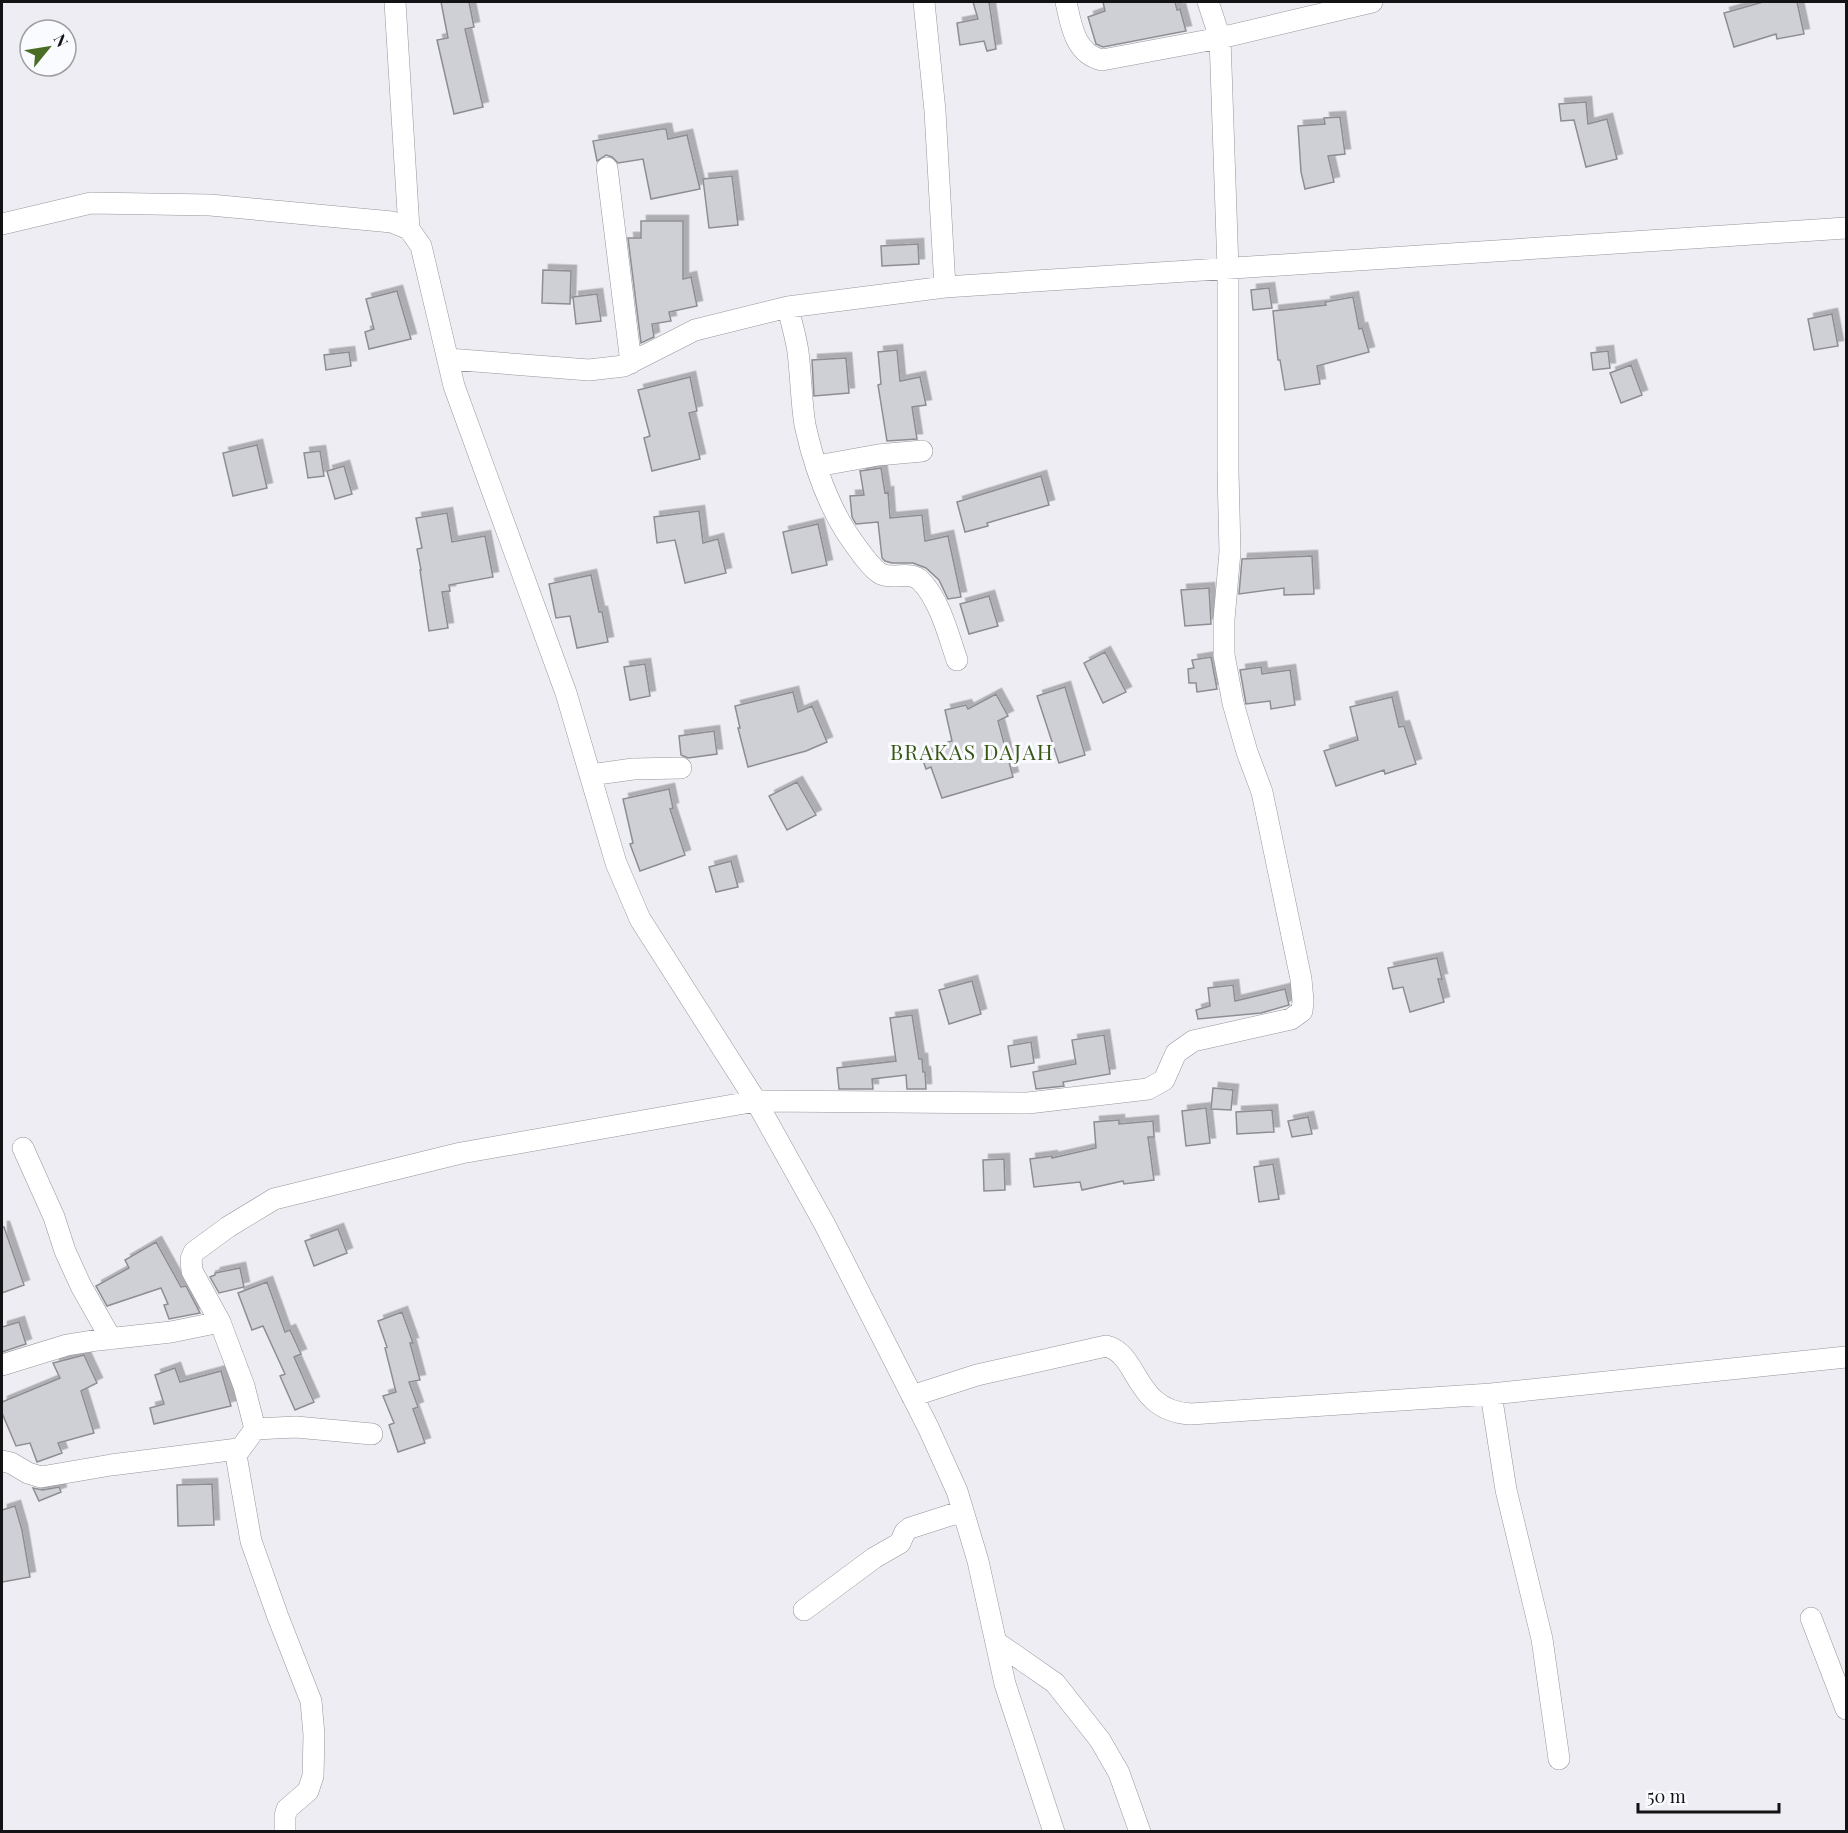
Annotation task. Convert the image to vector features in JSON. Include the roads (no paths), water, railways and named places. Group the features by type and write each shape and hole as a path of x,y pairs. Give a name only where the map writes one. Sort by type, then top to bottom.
{"street":[{"path":"395,2 409,229 421,246 454,386 567,693 616,863 640,919 756,1101 824,1223 912,1396 957,1491 978,1561 1005,1684 1054,1832"},
{"path":"924,2 935,111 945,287"},
{"path":"1066,2 1071,25 1081,48 1087,55 1107,60 1220,38 1372,2"},
{"path":"255,1429 244,1386 220,1322 192,1271 190,1259 194,1252 228,1227 274,1199 461,1153 756,1101 1028,1103 1148,1089 1164,1080 1176,1053 1193,1041 1291,1019 1302,1011 1304,1001 1301,979 1262,792 1236,713 1224,655 1224,619 1230,552 1228,269 1220,38 1208,2"},
{"path":"607,168 631,363"},
{"path":"2,224 91,203 210,205 392,222 409,229"},
{"path":"448,359 590,370 624,366 695,330 788,307 945,287 1846,228"},
{"path":"788,307 798,351 800,388 806,426 817,466 833,507 846,532 874,568 886,575 911,575 921,581 940,614 957,660"},
{"path":"817,466 878,455 921,451"},
{"path":"590,775 633,769 681,768"},
{"path":"23,1148 54,1217 65,1251 81,1286 111,1339"},
{"path":"2,1365 67,1345 171,1332 220,1322"},
{"path":"912,1396 977,1376 1106,1346 1119,1351 1151,1398 1167,1410 1179,1413 1491,1394 1846,1357"},
{"path":"1491,1394 1506,1490 1542,1639 1559,1758"},
{"path":"285,1832 287,1809 308,1791 314,1776 311,1701 251,1541 236,1462 238,1449 255,1429 296,1427 372,1434"},
{"path":"2,1461 41,1477 111,1465 238,1449"},
{"path":"804,1610 874,1558 900,1543 905,1532 910,1528 963,1511"},
{"path":"1811,1618 1846,1709"},
{"path":"996,1642 1055,1683 1100,1740 1119,1773 1140,1832"}],"district":[{"name":"BRAKAS DAJAH","path":"972,753"}]}
